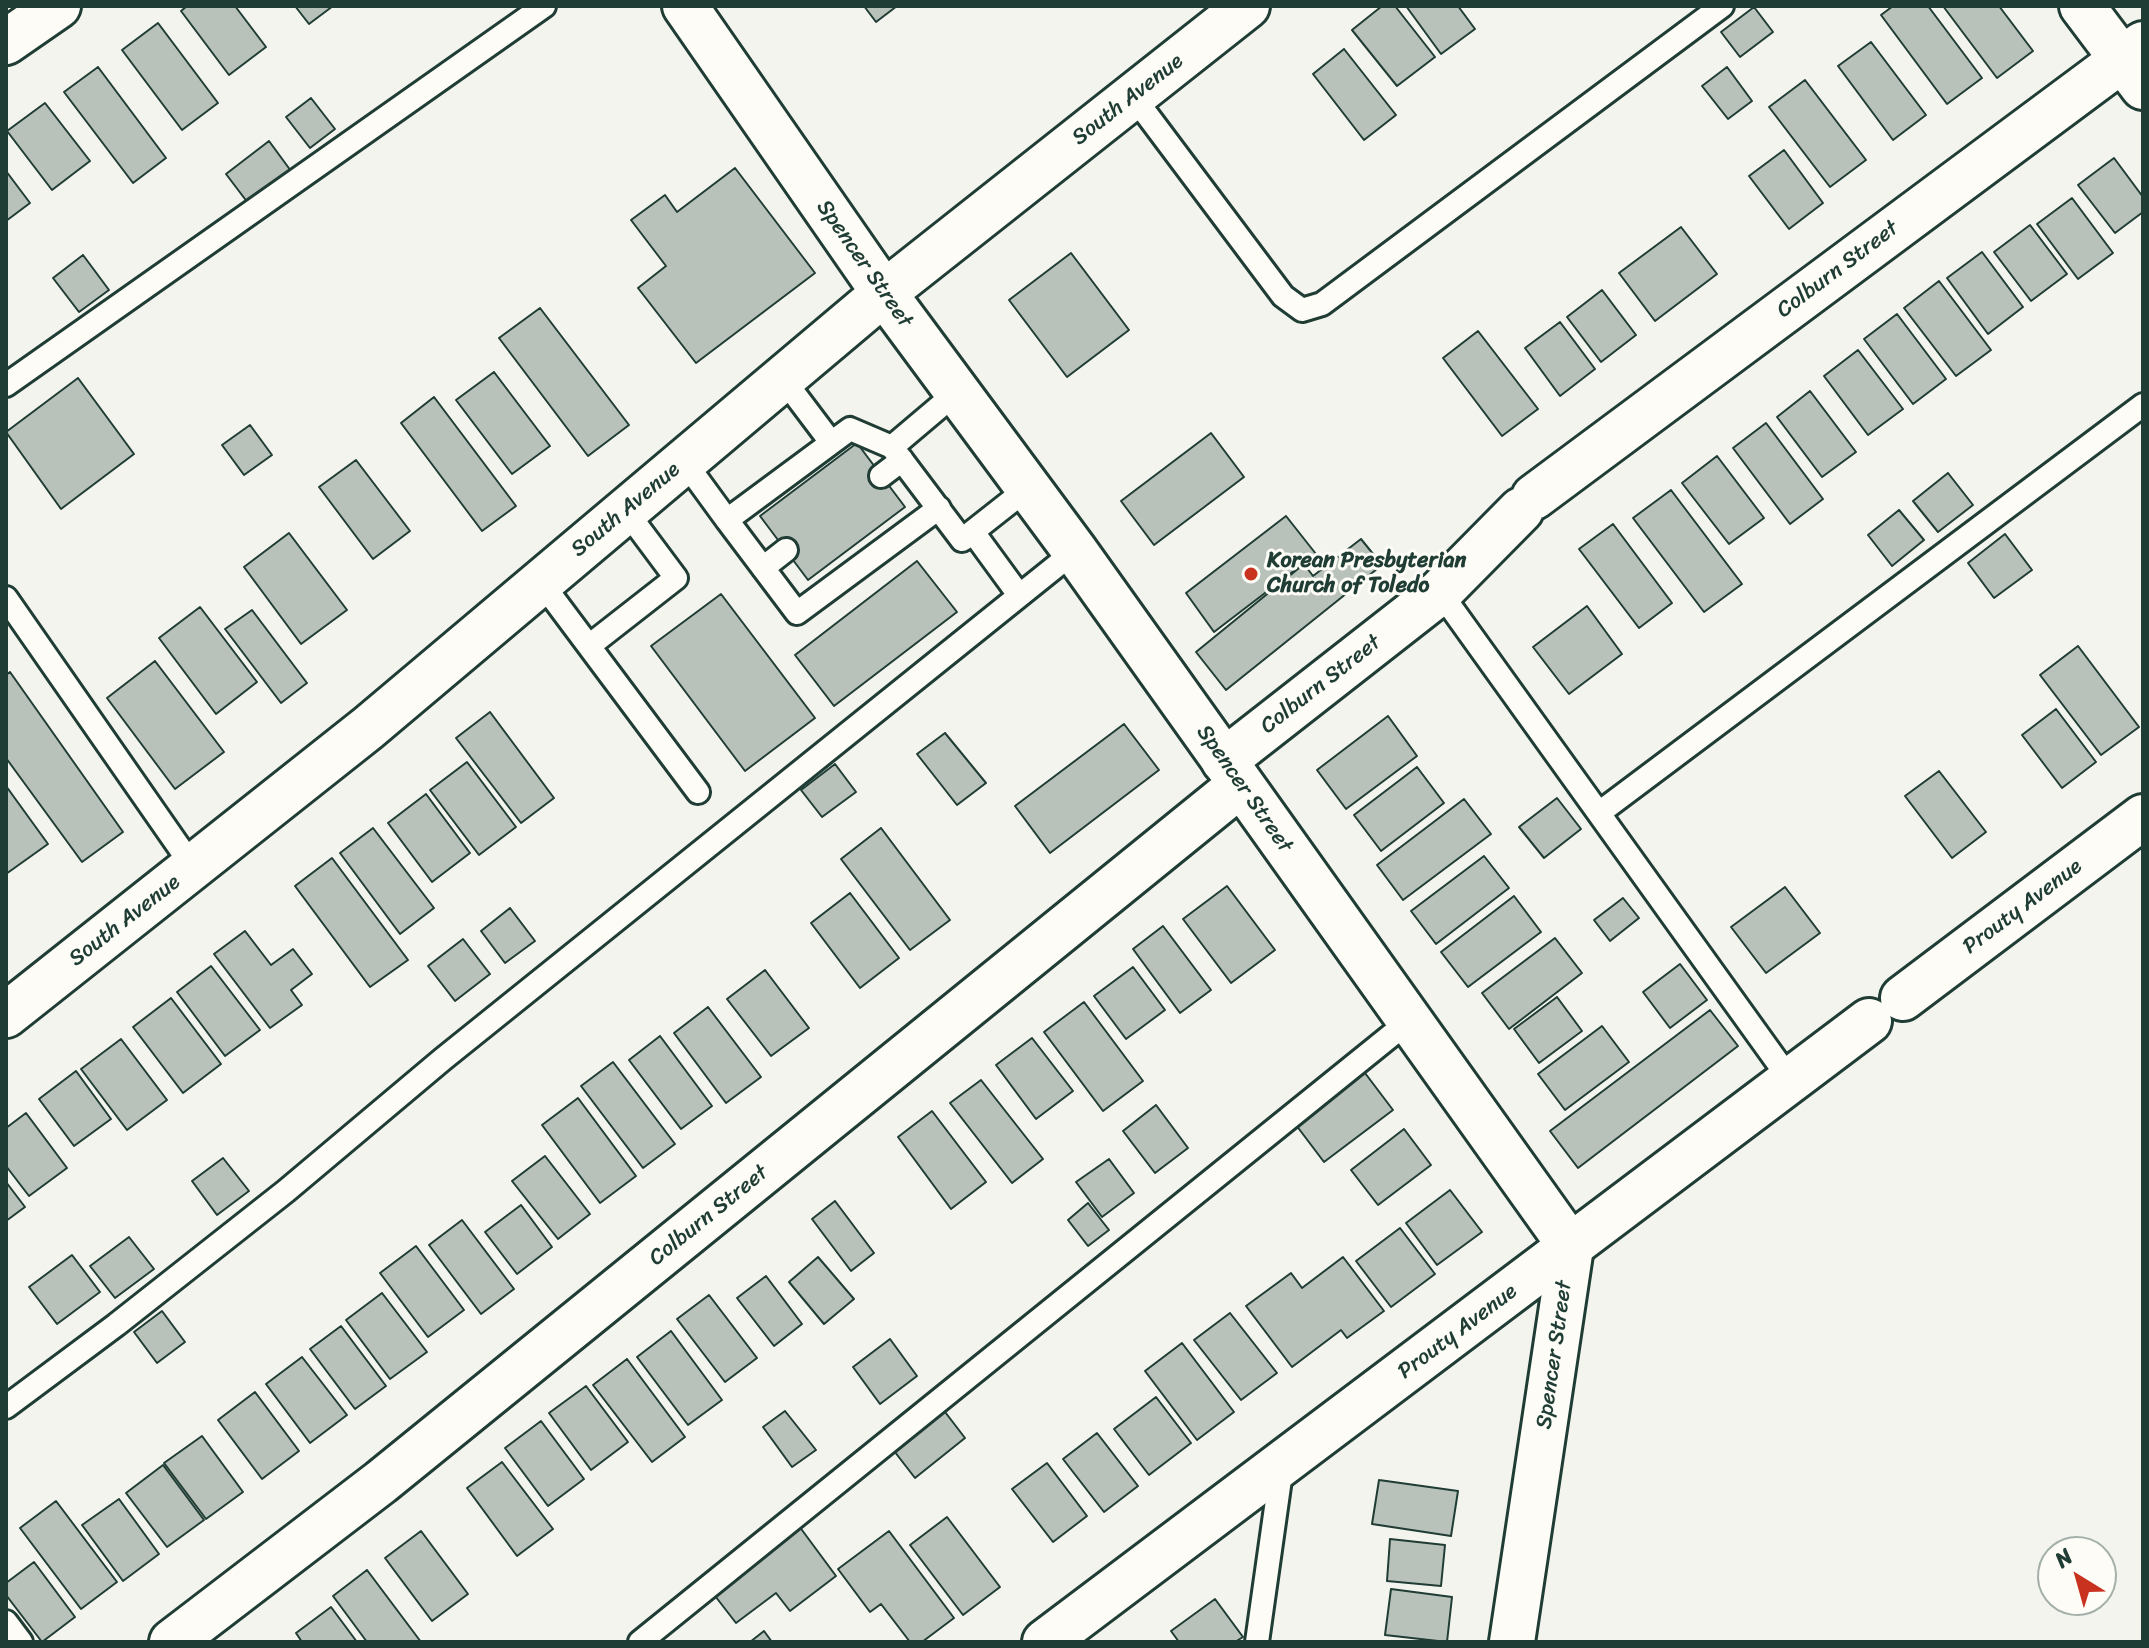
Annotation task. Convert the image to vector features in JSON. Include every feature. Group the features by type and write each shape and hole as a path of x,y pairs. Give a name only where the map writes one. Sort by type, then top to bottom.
{"street":[{"path":"6,42 58,6"},
{"name":"Spencer Street","path":"685,6 884,293 1075,551 1571,1247 1512,1642"},
{"name":"South Avenue","path":"6,1015 368,728 884,293 1247,6"},
{"path":"2082,6 2136,63"},
{"name":"Colburn Street","path":"172,1642 381,1482 1232,773 1440,592 1528,503 2136,63"},
{"name":"Prouty Avenue","path":"1045,1642 2143,817"}],"lane":[{"path":"6,385 544,6"},
{"path":"1133,96 1283,296 1302,310 1322,304 1722,6"},
{"path":"784,380 830,441"},
{"path":"881,476 897,453 957,392"},
{"path":"1599,813 2143,405"},
{"path":"727,520 850,429 897,453 962,540 1028,488"},
{"path":"684,461 797,613 939,508"},
{"path":"589,646 676,578 626,511"},
{"path":"973,532 1019,595"},
{"path":"763,568 786,550"},
{"path":"6,1407 286,1191 455,1049 1075,551"},
{"path":"541,582 698,792"},
{"path":"1440,592 1791,1081"},
{"path":"6,598 193,867"},
{"path":"640,1642 1409,1021"},
{"path":"1257,1642 1282,1464"},
{"path":"6,1622 21,1642"}],"building":[{"path":"187,6 235,6 266,47 229,75 181,11"},
{"path":"295,6 333,6 309,24"},
{"path":"864,6 897,6 876,22"},
{"path":"1382,6 1395,6 1435,57 1397,86 1352,30"},
{"path":"1406,6 1458,6 1475,29 1441,54"},
{"path":"1893,6 1928,6 1982,78 1947,104 1881,15"},
{"path":"1943,6 1999,6 2033,51 1997,78"},
{"path":"1754,7 1773,32 1740,57 1721,32"},
{"path":"158,23 218,103 182,130 122,50"},
{"path":"1871,42 1926,115 1893,140 1838,66"},
{"path":"1344,49 1396,115 1364,140 1313,74"},
{"path":"98,67 166,158 133,183 64,92"},
{"path":"1727,67 1752,101 1728,119 1702,86"},
{"path":"1805,80 1866,160 1830,187 1769,107"},
{"path":"311,98 335,129 310,148 286,117"},
{"path":"45,103 90,161 52,190 7,131"},
{"path":"269,141 291,171 248,203 226,174"},
{"path":"1784,150 1823,203 1789,229 1749,176"},
{"path":"2114,158 2143,197 2143,212 2115,233 2078,185"},
{"path":"735,168 815,273 696,363 638,288 666,266 631,220 665,195 677,212"},
{"path":"6,171 30,203 6,221"},
{"path":"2072,198 2113,253 2078,279 2037,224"},
{"path":"2030,225 2067,274 2031,301 1994,252"},
{"path":"1681,227 1717,274 1655,321 1619,273"},
{"path":"1982,252 2023,307 1988,334 1947,278"},
{"path":"1071,253 1129,330 1067,377 1009,300"},
{"path":"83,255 109,290 79,312 53,278"},
{"path":"1939,281 1991,350 1956,376 1904,308"},
{"path":"1602,290 1636,335 1601,362 1567,317"},
{"path":"540,308 629,425 588,456 499,338"},
{"path":"1897,314 1946,379 1913,404 1864,339"},
{"path":"1560,322 1595,369 1560,396 1525,348"},
{"path":"1478,331 1538,409 1502,436 1443,358"},
{"path":"1858,350 1903,409 1868,435 1824,376"},
{"path":"494,372 550,446 512,474 456,400"},
{"path":"78,378 134,454 61,509 6,432"},
{"path":"1810,391 1856,452 1822,477 1777,417"},
{"path":"434,397 516,506 482,531 401,423"},
{"path":"1766,423 1823,499 1790,524 1733,448"},
{"path":"250,425 272,455 244,475 222,445"},
{"path":"1211,433 1244,477 1154,545 1121,501"},
{"path":"857,443 905,507 808,580 760,516"},
{"path":"1717,456 1764,518 1729,544 1682,483"},
{"path":"356,460 410,531 373,559 319,487"},
{"path":"1948,473 1973,505 1938,532 1913,501"},
{"path":"1671,490 1742,584 1704,612 1633,518"},
{"path":"1899,510 1924,540 1892,566 1868,535"},
{"name":"Korean Presbyterian Church of Toledo","path":"1286,516 1316,554 1214,632 1186,593"},
{"path":"1613,524 1672,603 1639,628 1579,549"},
{"path":"289,533 347,610 301,644 244,567"},
{"path":"2005,534 2032,570 1994,598 1968,563"},
{"path":"1361,539 1382,565 1226,690 1196,652 1304,564 1313,576"},
{"path":"917,561 957,612 834,706 795,655"},
{"path":"721,594 815,718 745,771 651,646"},
{"path":"1587,606 1622,654 1569,694 1533,647"},
{"path":"200,607 257,682 216,714 159,638"},
{"path":"252,610 307,683 281,703 225,629"},
{"path":"2078,646 2139,727 2101,755 2040,675"},
{"path":"155,661 224,752 175,789 107,698"},
{"path":"10,672 123,832 82,862 6,758 6,675"},
{"path":"2056,709 2096,762 2062,788 2022,735"},
{"path":"490,712 554,798 521,823 456,738"},
{"path":"1388,716 1417,756 1346,809 1317,770"},
{"path":"1124,724 1159,770 1050,853 1015,806"},
{"path":"945,733 986,783 957,805 917,754"},
{"path":"467,762 516,827 479,855 430,790"},
{"path":"835,764 856,792 822,817 801,790"},
{"path":"1417,767 1444,803 1381,851 1354,815"},
{"path":"1939,771 1986,832 1952,858 1905,796"},
{"path":"6,786 48,844 6,874"},
{"path":"426,794 470,853 432,882 388,823"},
{"path":"1557,798 1581,829 1544,858 1519,827"},
{"path":"1464,799 1491,834 1403,900 1377,865"},
{"path":"373,828 434,908 400,934 340,853"},
{"path":"881,828 950,920 910,950 841,859"},
{"path":"1484,856 1509,888 1436,944 1411,911"},
{"path":"332,858 408,960 370,987 295,886"},
{"path":"1227,886 1275,950 1231,983 1183,919"},
{"path":"1785,887 1820,933 1766,973 1731,927"},
{"path":"850,893 899,958 860,988 811,923"},
{"path":"1514,896 1541,932 1468,987 1441,952"},
{"path":"1623,898 1639,918 1610,941 1594,920"},
{"path":"510,908 535,941 505,963 481,931"},
{"path":"1163,926 1211,990 1180,1013 1133,949"},
{"path":"245,931 271,965 293,949 312,974 291,990 302,1005 270,1028 214,954"},
{"path":"1555,938 1582,973 1509,1029 1482,993"},
{"path":"463,939 490,974 455,1001 428,966"},
{"path":"1680,964 1707,1000 1670,1028 1643,992"},
{"path":"211,966 260,1030 225,1056 177,992"},
{"path":"1133,967 1165,1010 1126,1039 1094,996"},
{"path":"765,970 809,1028 771,1056 727,999"},
{"path":"1557,997 1582,1031 1539,1063 1514,1029"},
{"path":"171,998 221,1064 183,1093 133,1027"},
{"path":"1084,1002 1143,1081 1103,1111 1044,1032"},
{"path":"708,1007 761,1077 726,1103 674,1033"},
{"path":"1710,1010 1738,1046 1578,1168 1550,1131"},
{"path":"1602,1026 1629,1062 1565,1110 1538,1074"},
{"path":"660,1036 712,1106 681,1129 629,1060"},
{"path":"1032,1038 1073,1091 1036,1119 996,1065"},
{"path":"121,1039 167,1100 127,1130 81,1069"},
{"path":"613,1062 675,1144 643,1168 581,1086"},
{"path":"76,1071 111,1119 74,1146 39,1099"},
{"path":"1365,1073 1393,1110 1324,1162 1296,1125"},
{"path":"981,1080 1043,1159 1012,1183 950,1103"},
{"path":"578,1098 636,1176 600,1203 542,1125"},
{"path":"1156,1105 1188,1148 1155,1173 1123,1131"},
{"path":"932,1111 986,1182 951,1209 898,1137"},
{"path":"26,1113 67,1168 29,1196 6,1166 6,1128"},
{"path":"1404,1129 1431,1165 1378,1205 1351,1170"},
{"path":"545,1156 590,1214 558,1239 512,1181"},
{"path":"223,1158 249,1191 217,1215 192,1181"},
{"path":"1109,1159 1134,1193 1102,1217 1076,1182"},
{"path":"6,1182 25,1207 6,1221"},
{"path":"1450,1190 1482,1232 1437,1265 1406,1223"},
{"path":"835,1201 874,1253 851,1271 812,1219"},
{"path":"1088,1203 1109,1230 1088,1246 1068,1220"},
{"path":"521,1205 552,1247 517,1274 485,1232"},
{"path":"462,1220 514,1289 481,1314 429,1245"},
{"path":"1400,1228 1435,1274 1391,1307 1356,1261"},
{"path":"129,1237 154,1269 115,1298 90,1266"},
{"path":"416,1246 464,1310 428,1337 380,1273"},
{"path":"72,1255 100,1292 57,1324 29,1287"},
{"path":"818,1257 854,1299 824,1324 789,1282"},
{"path":"1343,1257 1384,1311 1347,1338 1341,1330 1292,1367 1246,1306 1291,1273 1302,1288"},
{"path":"766,1276 802,1324 774,1346 737,1298"},
{"path":"382,1293 427,1352 390,1379 346,1320"},
{"path":"709,1295 757,1358 725,1382 677,1319"},
{"path":"162,1311 185,1342 157,1363 134,1332"},
{"path":"1230,1313 1277,1373 1241,1400 1194,1340"},
{"path":"341,1326 386,1386 355,1409 310,1349"},
{"path":"671,1331 722,1400 688,1425 637,1357"},
{"path":"890,1339 917,1376 880,1404 853,1367"},
{"path":"1182,1343 1234,1412 1197,1440 1145,1371"},
{"path":"302,1357 347,1415 310,1443 266,1384"},
{"path":"627,1359 685,1437 652,1462 593,1385"},
{"path":"586,1386 628,1442 591,1470 549,1413"},
{"path":"255,1392 299,1451 262,1479 218,1420"},
{"path":"1156,1397 1191,1443 1149,1475 1114,1429"},
{"path":"942,1408 965,1438 915,1478 891,1447"},
{"path":"785,1411 816,1450 792,1467 763,1427"},
{"path":"541,1421 584,1479 548,1506 505,1448"},
{"path":"1097,1433 1138,1486 1104,1512 1063,1459"},
{"path":"202,1436 243,1492 206,1519 164,1463"},
{"path":"502,1462 553,1529 517,1556 467,1488"},
{"path":"1047,1463 1087,1516 1053,1542 1012,1489"},
{"path":"163,1465 204,1520 167,1547 126,1493"},
{"path":"1379,1480 1458,1491 1451,1536 1372,1524"},
{"path":"119,1499 159,1554 123,1581 82,1525"},
{"path":"56,1501 117,1582 81,1609 20,1528"},
{"path":"947,1517 1000,1587 963,1615 910,1545"},
{"path":"799,1526 836,1576 790,1611 776,1593 736,1623 712,1592"},
{"path":"421,1531 468,1594 432,1621 385,1558"},
{"path":"889,1531 954,1618 922,1642 910,1642 881,1604 870,1612 838,1569"},
{"path":"1390,1539 1445,1545 1441,1586 1387,1581"},
{"path":"34,1562 75,1617 42,1642 6,1595 6,1583"},
{"path":"367,1570 421,1642 367,1642 333,1596"},
{"path":"1391,1589 1452,1597 1447,1642 1385,1635"},
{"path":"1215,1599 1243,1637 1235,1642 1179,1642 1171,1631"},
{"path":"331,1607 357,1642 302,1642 296,1633"},
{"path":"764,1631 772,1642 750,1642"}],"place":[{"name":"Korean Presbyterian Church of Toledo","path":"1251,574"}]}
